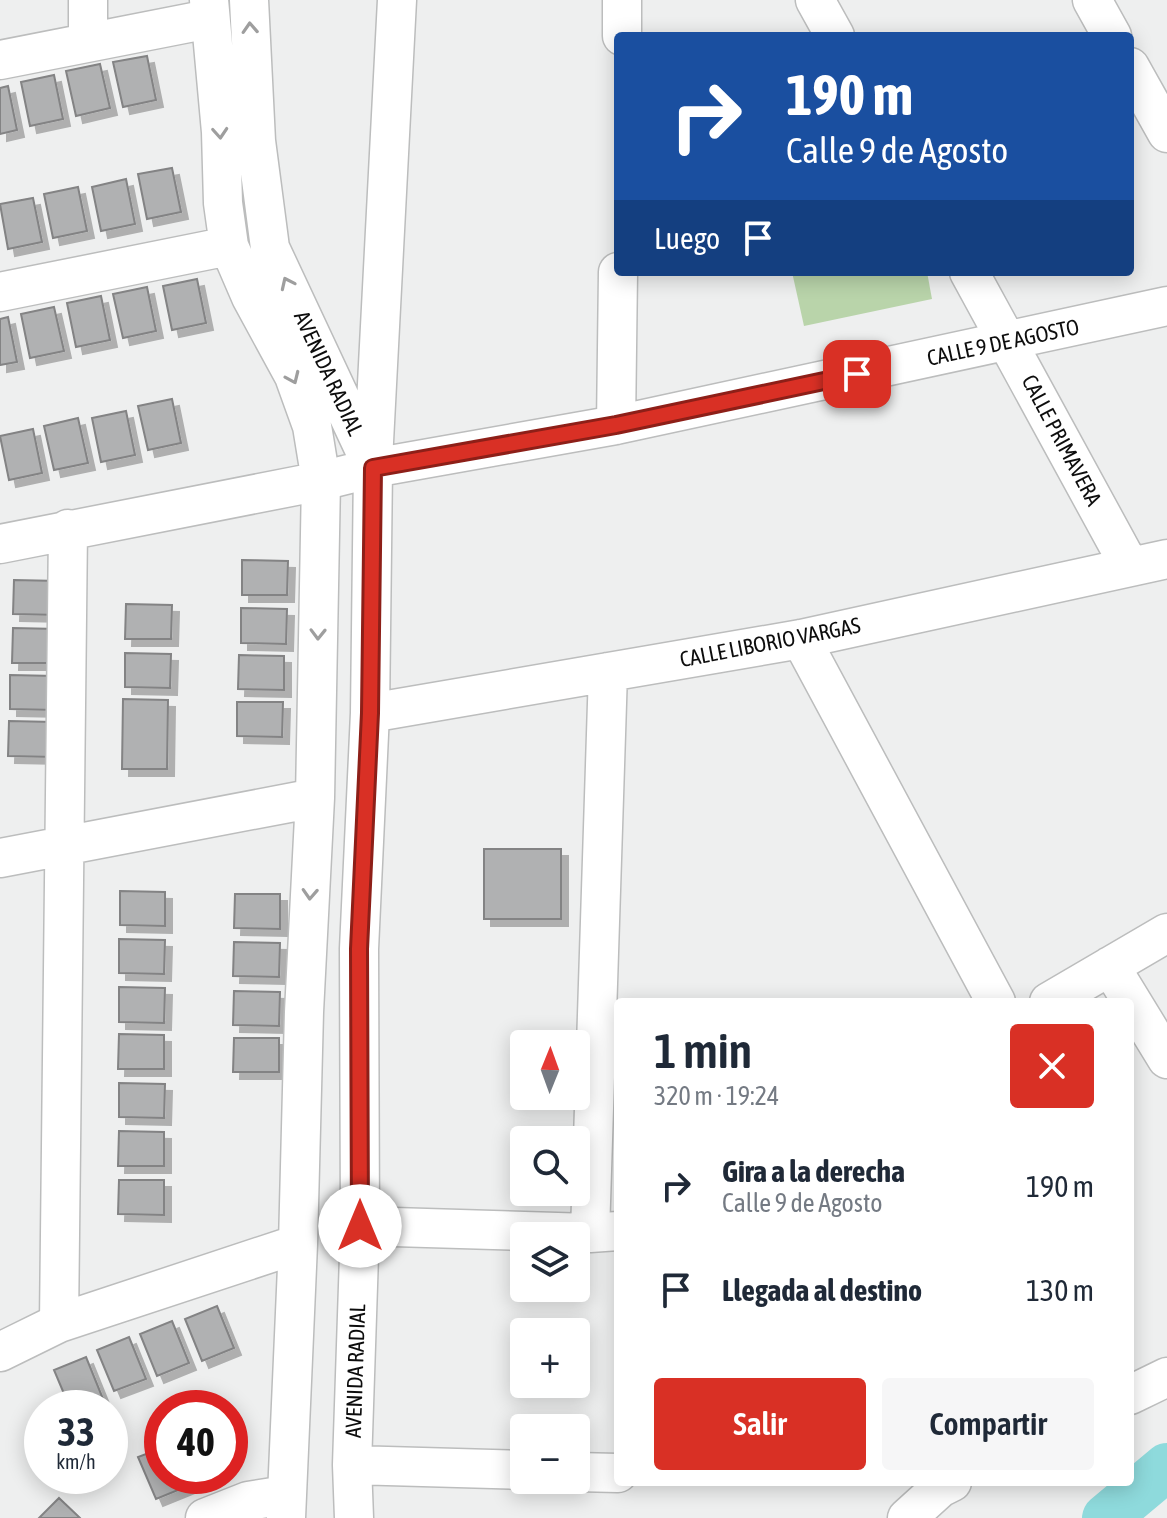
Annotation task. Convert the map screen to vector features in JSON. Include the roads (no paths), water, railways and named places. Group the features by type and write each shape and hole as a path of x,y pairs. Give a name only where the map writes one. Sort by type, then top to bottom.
{"street":[{"path":"88,0 88,41"},
{"name":"AVENIDA RADIAL","path":"249,0 256,141 270,248 373,468 370,713 359,949 360,1226 352,1465 354,1518"},
{"path":"373,468 397,0"},
{"path":"622,0 622,32"},
{"path":"815,0 833,32"},
{"path":"1092,0 1110,32"},
{"path":"0,60 209,10"},
{"name":"AVENIDA RADIAL","path":"209,10 229,246 251,297 294,376 312,426 321,481 315,798 286,1506"},
{"path":"1134,74 1167,133"},
{"path":"0,292 229,246"},
{"path":"616,425 618,276"},
{"name":"CALLE PRIMAVERA","path":"971,276 1130,567"},
{"name":"CALLE 9 DE AGOSTO","path":"0,544 373,468 616,425 1167,306"},
{"path":"59,1323 68,529"},
{"name":"CALLE LIBORIO VARGAS","path":"370,713 801,639 1167,559"},
{"path":"801,639 994,998"},
{"path":"360,1226 604,1232 608,672"},
{"path":"0,858 315,798"},
{"path":"1056,998 1167,933"},
{"path":"1110,966 1130,998"},
{"path":"1134,1005 1167,1059"},
{"path":"0,1352 59,1323 298,1244"},
{"path":"1134,1393 1167,1377"},
{"path":"352,1465 510,1470"},
{"path":"590,1472 614,1473"},
{"path":"907,1518 944,1486"},
{"path":"205,1518 248,1501 286,1506"}],"waterway":[{"path":"1106,1518 1167,1467"}]}
